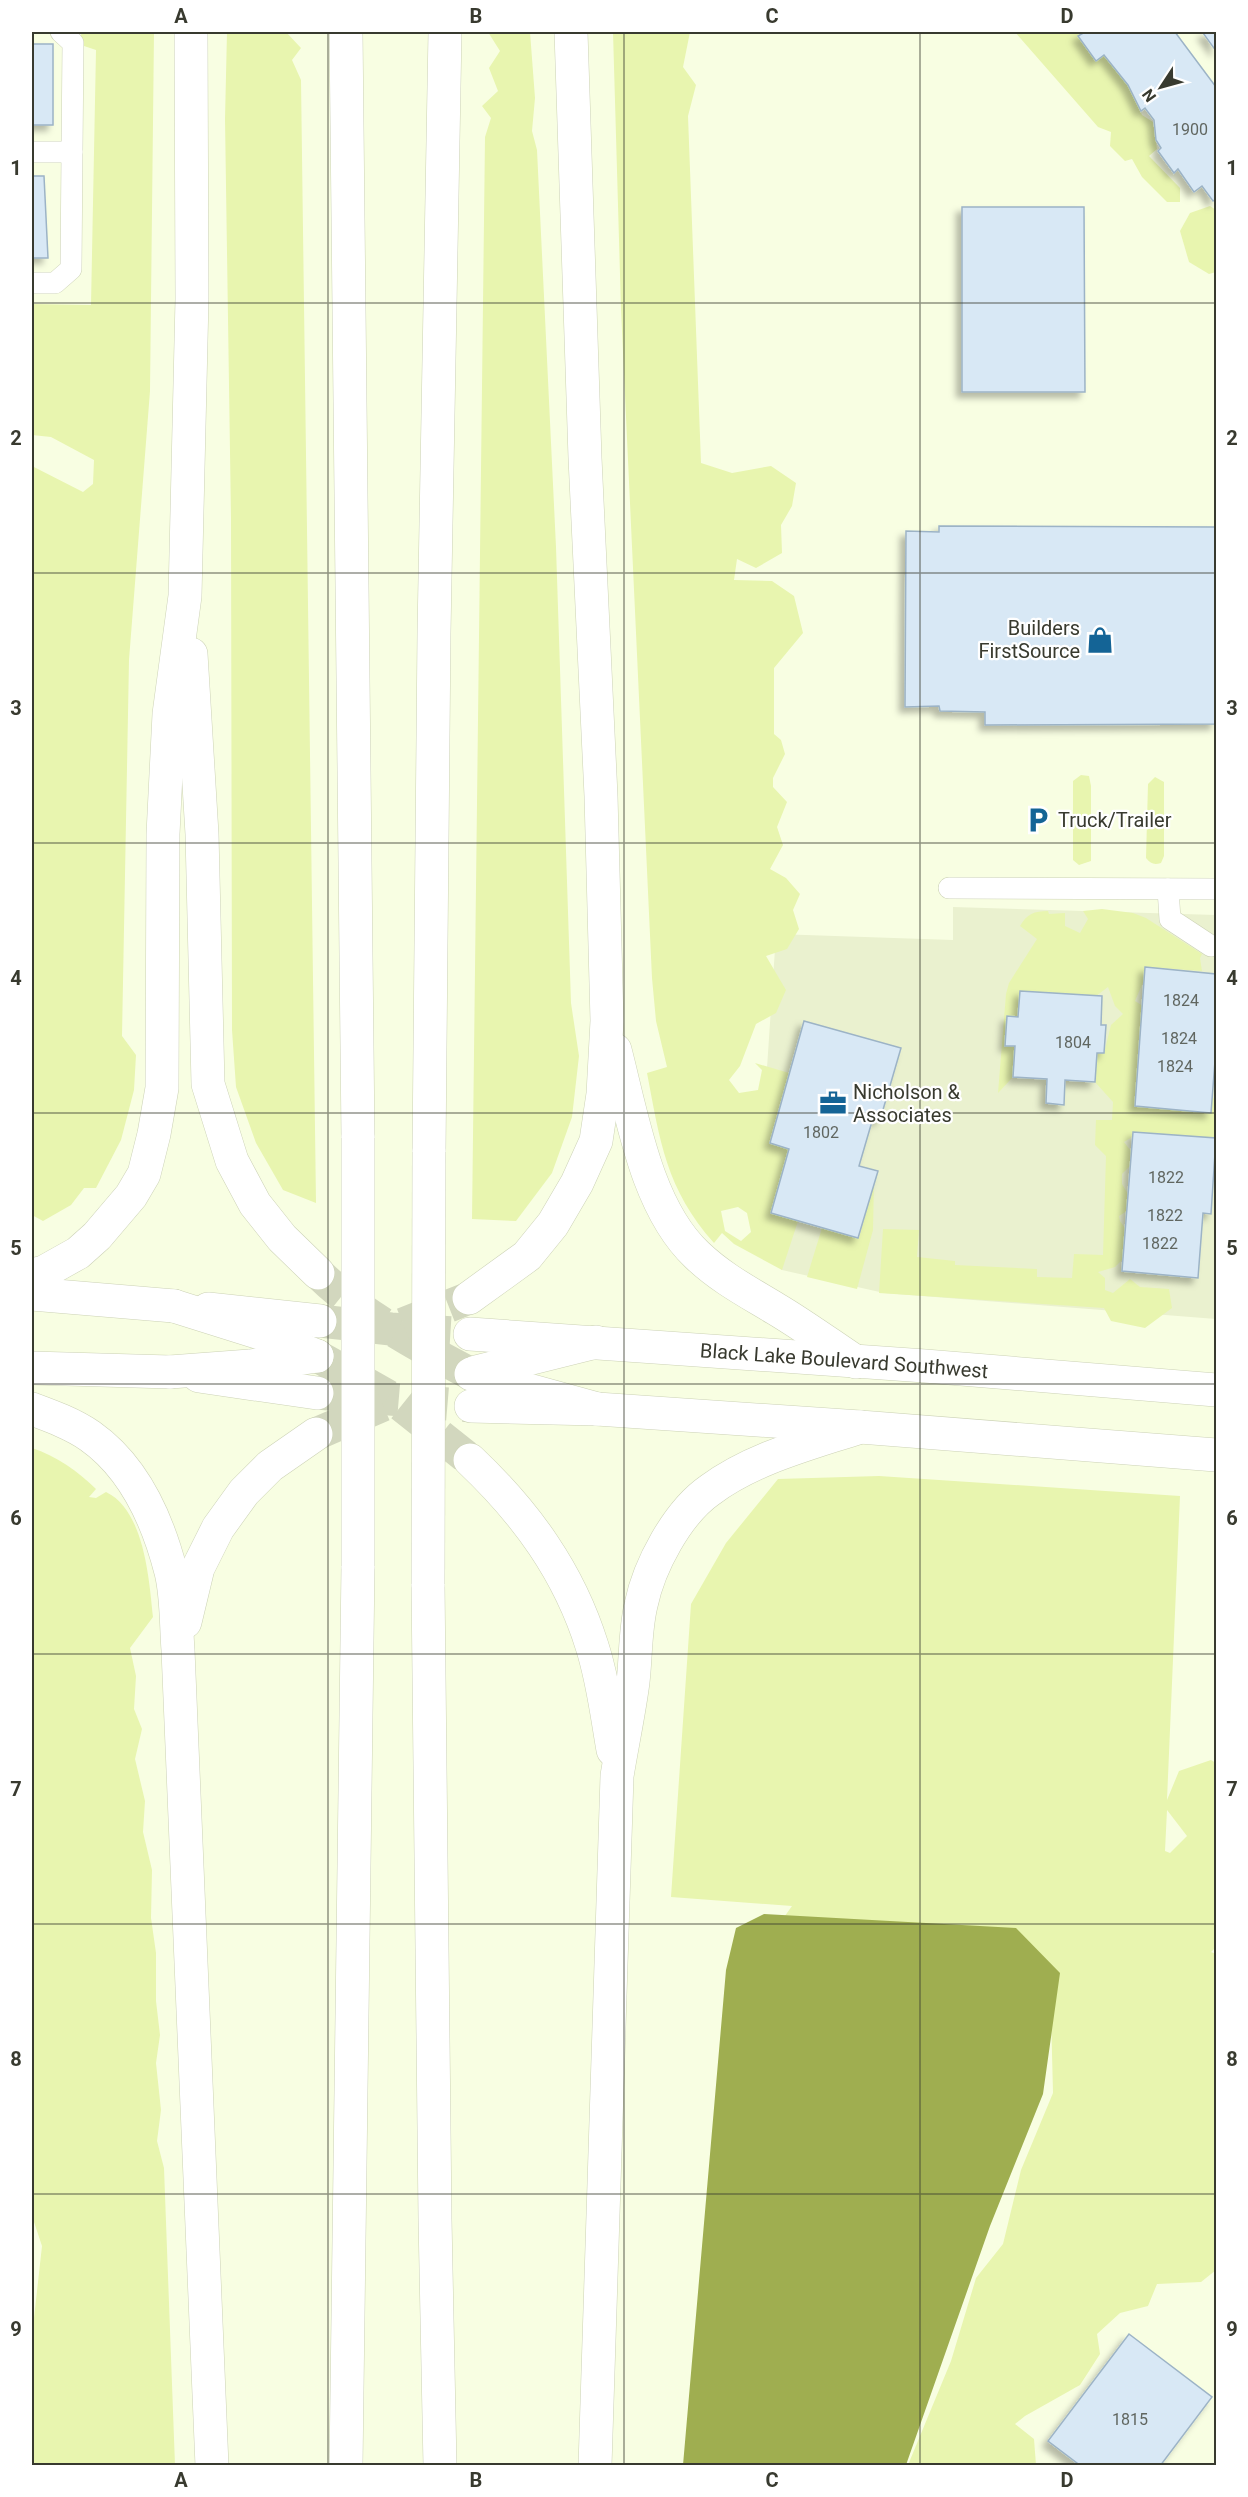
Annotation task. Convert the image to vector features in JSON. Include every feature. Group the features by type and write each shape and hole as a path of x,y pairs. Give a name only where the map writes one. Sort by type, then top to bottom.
{"main road":[{"path":"32,1275 44,1272 78,1253 115,1217 131,1196 144,1174 162,1088 163,834 169,714 185,596 192,299 191,32"},
{"path":"346,32 358,1138 358,1566 346,2466"},
{"path":"440,2466 428,1584 434,621 445,32"},
{"path":"469,1298 527,1256 553,1224 577,1183 596,1141 603,1094 607,1021 601,796 585,446 572,32"},
{"path":"185,596 196,717 202,834 208,1084 232,1161 255,1204 282,1238 318,1273"},
{"path":"607,1021 641,1152 662,1204 695,1254 719,1275 776,1309 856,1362"},
{"path":"32,1294 320,1321"},
{"path":"32,1368 171,1372 250,1366 317,1356 260,1333 174,1306"},
{"name":"Black Lake Boulevard Southwest","path":"470,1334 1216,1390"},
{"path":"596,1342 471,1374 597,1409"},
{"path":"171,1372 317,1393"},
{"path":"471,1406 597,1409 1216,1455"},
{"path":"32,1409 89,1435 117,1458 140,1491 155,1523 172,1574 178,1650 213,2466"},
{"path":"594,2466 617,1776 633,1682 641,1604 651,1570 684,1515 708,1491 747,1468 860,1427"},
{"path":"178,1650 198,1568 218,1528 244,1492 270,1466 316,1434"},
{"path":"470,1460 509,1497 546,1546 574,1598 598,1669 617,1776"}],"lane":[{"path":"32,283 55,283 71,269 73,44 61,32"},
{"path":"32,152 72,153"},
{"path":"949,888 1216,889"},
{"path":"1168,889 1170,919 1210,946"}],"shaded area":[{"path":"82,32 154,32 150,391 129,660 122,1036 136,1055 134,1090 121,1140 96,1188 84,1188 71,1205 43,1221 32,1215 32,466 83,492 93,484 94,460 51,437 32,435 32,304 91,305 96,50 78,44"},
{"path":"227,32 286,32 301,48 292,60 301,80 316,1203 283,1190 256,1143 236,1087 232,1030 231,518 225,119"},
{"path":"488,32 530,32 535,98 532,131 537,150 556,547 571,1003 579,1056 572,1117 552,1173 516,1221 472,1219 485,137 491,118 482,106 498,91 489,68 500,51"},
{"path":"613,32 690,32 683,67 696,85 688,116 701,463 732,473 771,466 796,483 792,506 781,525 782,553 756,568 737,559 734,580 772,581 794,596 803,633 774,668 774,734 781,740 785,754 773,778 773,787 787,802 777,827 783,845 770,869 786,878 800,894 793,910 799,929 787,949 766,956 786,990 776,1013 756,1024 740,1066 729,1080 739,1093 758,1090 762,1070 755,1063 789,1073 770,1143 789,1149 772,1213 798,1221 782,1270 734,1244 722,1233 714,1243 698,1223 685,1203 667,1163 647,1073 667,1067 656,1021 652,978 621,309","holes":["738,1207 747,1213 751,1232 741,1241 725,1231 721,1211"]},
{"path":"1015,32 1085,32 1079,36 1097,61 1104,55 1128,85 1142,115 1153,122 1157,149 1149,156 1180,188 1180,202 1167,202 1142,177 1132,159 1125,161 1110,146 1111,132 1098,127"},
{"path":"1210,206 1216,210 1216,272 1209,274 1189,262 1180,231 1190,213"},
{"path":"1081,775 1089,776 1091,786 1091,861 1079,865 1073,860 1073,781"},
{"path":"1155,777 1164,782 1164,856 1161,863 1156,864 1146,858 1148,784"},
{"path":"953,907 1216,915 1216,1319 884,1293 782,1270 755,1246 776,934 953,940"},
{"path":"1102,909 1133,913 1146,918 1202,954 1200,958 1202,971 1145,967 1145,978 1135,1001 1143,1006 1135,1106 1211,1113 1212,1099 1216,1097 1216,1138 1133,1132 1132,1137 1124,1142 1131,1151 1130,1166 1122,1174 1122,1184 1128,1194 1127,1211 1119,1216 1125,1228 1123,1259 1115,1267 1098,1272 1105,1278 1105,1290 1113,1293 1130,1279 1140,1287 1169,1289 1172,1308 1145,1328 1111,1321 1104,1308 879,1293 883,1229 919,1230 917,1257 955,1261 955,1265 1037,1269 1037,1277 1072,1278 1074,1254 1103,1255 1106,1156 1095,1145 1096,1120 1112,1120 1113,1102 1095,1082 1097,1053 1104,1053 1111,1025 1123,1014 1115,1006 1108,987 1096,996 1020,991 1018,1017 1007,1017 1005,1046 1015,1046 1013,1077 998,1093 1006,994 1009,983 1037,939 1020,926 1031,914 1048,911 1049,914 1065,913 1065,926 1080,933 1088,919 1083,911"},
{"path":"874,1182 873,1230 857,1289 807,1277 822,1228 859,1238"},
{"path":"32,1448 58,1460 82,1476 96,1489 89,1497 96,1498 106,1492 119,1501 137,1529 149,1584 153,1617 130,1648 136,1676 134,1709 142,1729 135,1759 145,1801 143,1832 152,1870 151,1918 156,1953 156,2001 160,2035 156,2063 161,2110 157,2141 164,2168 175,2465 32,2465 32,2336 42,2246 32,2216"},
{"path":"879,1476 1180,1496 1167,1800 1179,1771 1211,1760 1216,1763 1216,1947 1211,1952 1216,1954 1216,2028 1214,2031 1216,2034 1216,2270 1201,2282 1157,2284 1148,2306 1120,2313 1097,2334 1100,2354 1080,2385 1015,2424 1034,2439 1036,2465 908,2465 951,2361 976,2278 1003,2244 1021,2170 1053,2093 1051,2014 777,1927 792,1906 671,1897 691,1604 726,1543 778,1479","holes":["1167,1810 1187,1836 1170,1853 1165,1851"]},
{"path":"764,1914 1016,1928 1060,1973 1043,2094 990,2226 906,2465 683,2465 726,1970 736,1928"}],"building":[{"path":"1085,32 1175,32 1216,87 1216,199 1213,201 1202,186 1194,192 1178,169 1174,173 1158,151 1161,148 1156,140 1154,120 1145,108 1141,111 1128,85 1104,55 1096,61 1078,36"},
{"path":"1216,32 1216,51 1203,33"},
{"path":"32,44 53,44 53,125 32,125"},
{"path":"32,176 44,176 48,258 32,258"},
{"path":"962,207 1084,207 1085,392 962,392"},
{"path":"939,526 1216,527 1216,724 985,725 985,712 940,711 939,706 905,707 906,531 939,532"},
{"path":"1145,967 1216,974 1216,1048 1211,1113 1135,1106"},
{"path":"1020,991 1102,996 1101,1025 1106,1025 1104,1053 1097,1053 1095,1082 1065,1080 1064,1105 1046,1103 1047,1079 1013,1077 1015,1046 1005,1046 1007,1016 1018,1017"},
{"path":"804,1021 901,1048 880,1120 873,1118 859,1166 878,1171 858,1238 771,1213 789,1149 770,1143"},
{"path":"1133,1132 1216,1138 1211,1214 1203,1213 1198,1278 1122,1271"},
{"path":"1129,2334 1212,2397 1160,2466 1081,2466 1048,2441"}],"tunnel":[{"path":"318,1273 372,1316 410,1341 471,1374"},
{"path":"403,1324 469,1298"},
{"path":"320,1321 391,1329 470,1334"},
{"path":"317,1356 395,1400 470,1460"},
{"path":"317,1393 471,1406"},
{"path":"316,1434 383,1405"}],"place":[{"name":"Builders FirstSource","path":"1100,640"},
{"name":"Truck/Trailer","path":"1038,820"},
{"name":"Nicholson & Associates","path":"833,1103"}]}
